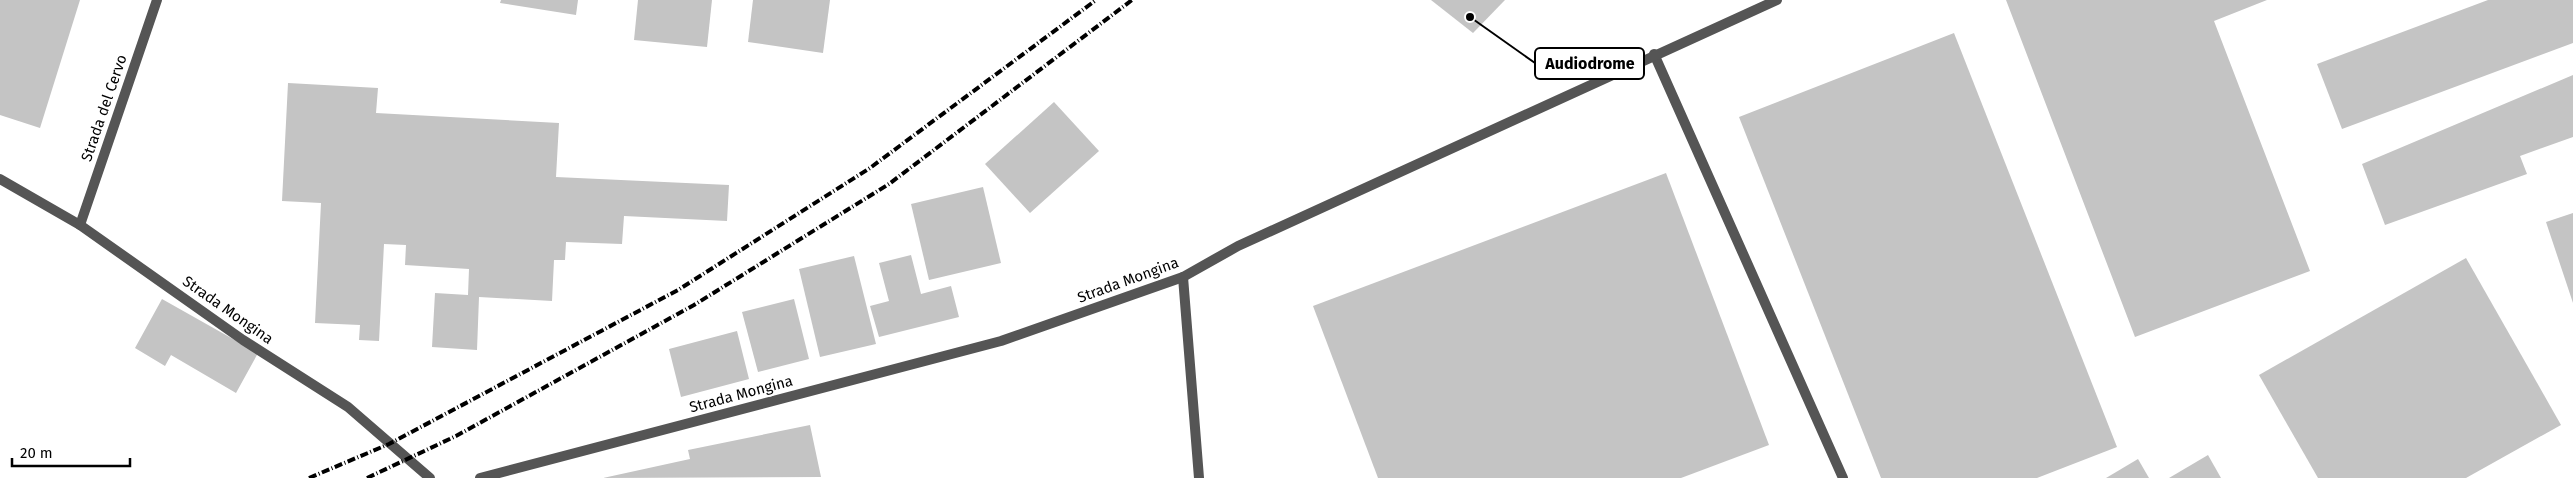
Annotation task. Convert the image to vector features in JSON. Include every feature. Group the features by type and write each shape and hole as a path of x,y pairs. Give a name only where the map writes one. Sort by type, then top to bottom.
{"street":[{"name":"Strada del Cervo","path":"80,225 157,0"},
{"name":"Strada Mongina","path":"480,478 1000,341 1183,277 1238,246 1654,54 1777,0"},
{"path":"1654,54 1843,478"},
{"name":"Strada Mongina","path":"0,179 80,225 244,340 348,407 430,478"},
{"path":"1183,277 1199,478"}],"building":[{"path":"0,0 80,0 40,128 0,115"},
{"path":"501,0 578,0 576,15 500,3"},
{"path":"638,0 712,0 707,47 634,40"},
{"path":"753,0 830,0 823,53 748,42"},
{"path":"1431,0 1505,0 1473,33"},
{"path":"2006,0 2267,0 2214,21 2310,271 2135,337"},
{"path":"2488,0 2573,0 2573,43 2342,129 2317,64"},
{"path":"1954,33 2117,447 2037,478 1881,478 1739,117"},
{"path":"2573,75 2573,137 2520,156 2527,174 2385,225 2362,164"},
{"path":"288,83 378,88 376,113 559,123 556,177 729,185 727,221 624,216 622,244 566,242 565,260 554,260 552,301 479,297 477,350 432,347 435,293 468,295 469,269 405,265 406,245 384,244 379,341 359,340 360,325 315,323 321,203 282,201"},
{"path":"1054,102 1099,151 1030,213 985,164"},
{"path":"1666,173 1769,445 1681,478 1378,478 1313,306"},
{"path":"983,187 1001,263 929,280 911,204"},
{"path":"2573,213 2573,303 2546,222"},
{"path":"911,255 921,294 951,286 959,317 879,337 870,306 889,301 879,263"},
{"path":"854,256 876,344 820,357 799,269"},
{"path":"2466,258 2561,425 2466,478 2318,478 2259,375"},
{"path":"162,299 258,353 236,393 171,355 165,366 135,348"},
{"path":"794,299 809,359 758,372 742,312"},
{"path":"737,331 749,379 681,397 669,349"},
{"path":"810,425 821,477 603,478 690,459 688,450"},
{"path":"2208,455 2221,478 2169,478"},
{"path":"2138,459 2149,478 2106,478"}],"railway":[{"path":"309,478 389,444 678,290 870,168 1096,0"},
{"path":"367,478 456,436 694,305 889,184 1132,0"}],"place":[{"name":"Audiodrome","path":"1470,17"}]}
